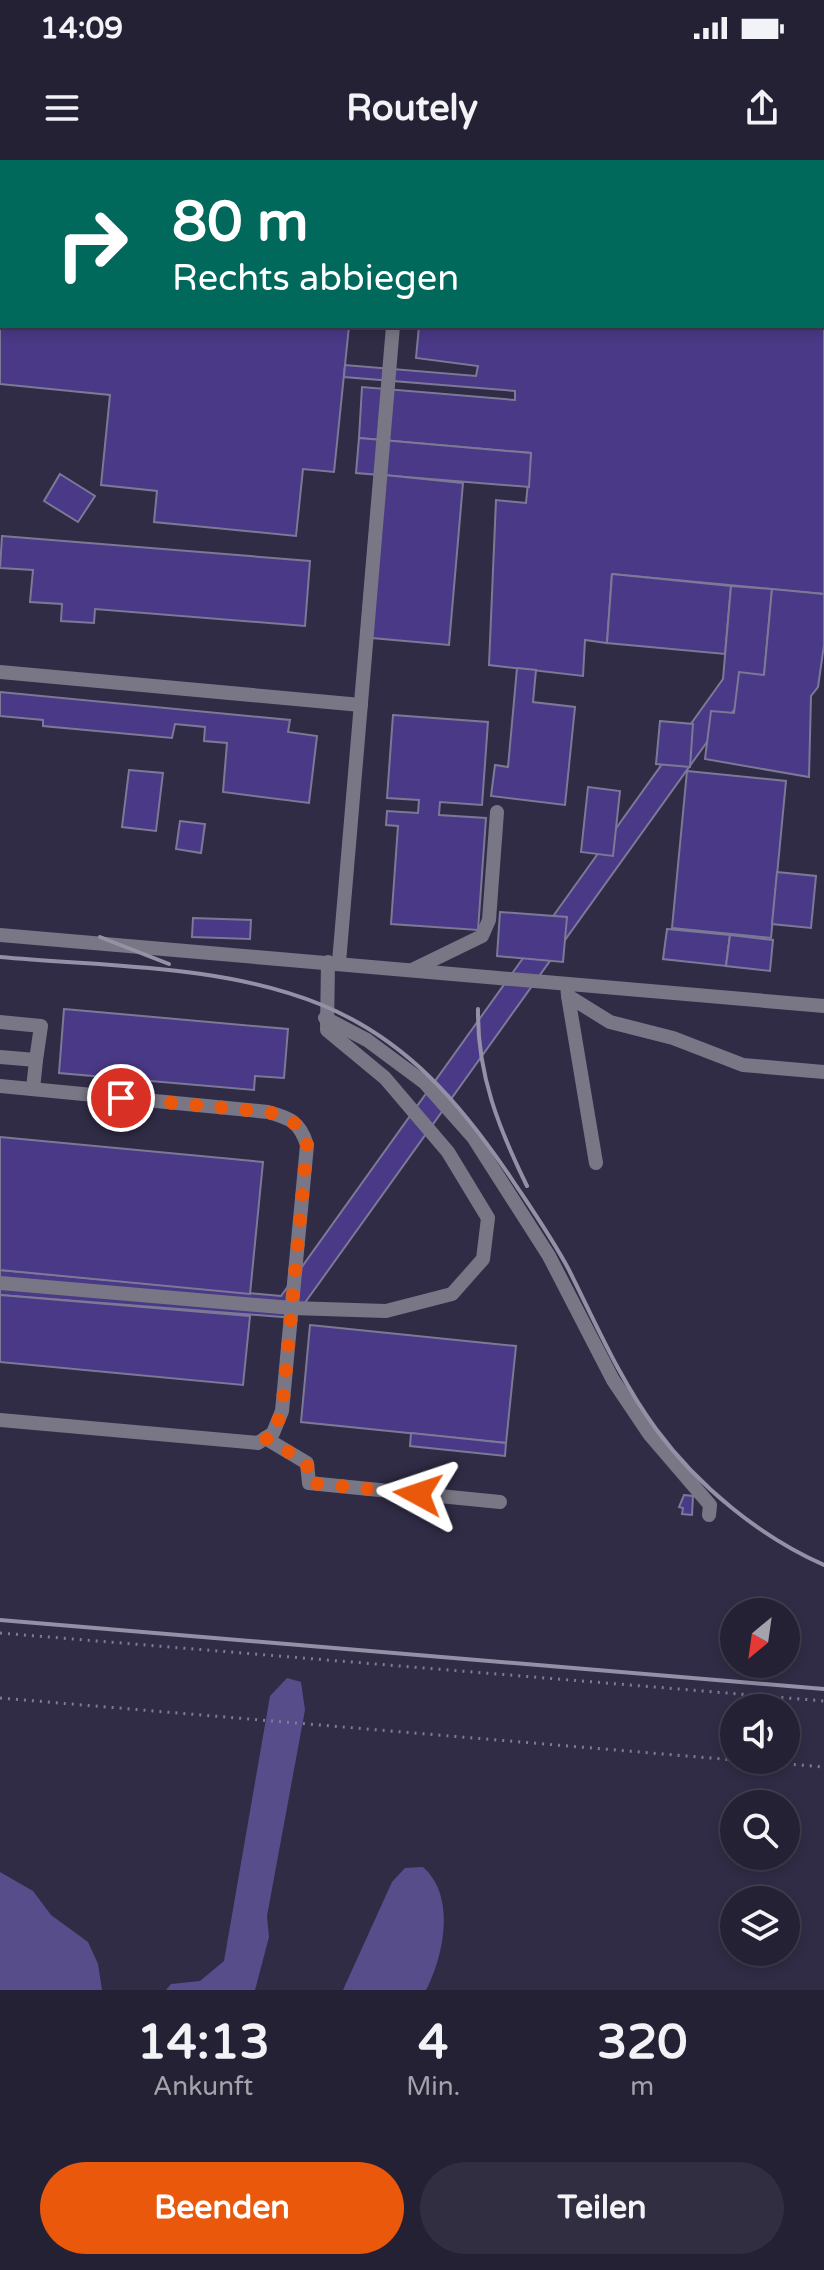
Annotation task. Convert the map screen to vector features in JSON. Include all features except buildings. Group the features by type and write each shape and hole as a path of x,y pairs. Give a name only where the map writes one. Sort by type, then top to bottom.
{"street":[{"path":"0,1283 292,1308 386,1311 452,1294 483,1259 488,1218 448,1152 385,1078 327,1030 325,1018 334,962 361,705 393,328"},
{"path":"0,672 361,705"},
{"path":"411,970 482,936 489,920 497,812"},
{"path":"0,935 334,962 567,990 824,1006"},
{"path":"567,990 610,1022 673,1038 743,1065 824,1072"},
{"path":"567,990 596,1163"},
{"path":"325,1018 367,1040 425,1083 473,1137 549,1256 613,1380 650,1435 710,1505 709,1515"},
{"path":"0,1022 41,1026 33,1089"},
{"path":"0,1057 36,1060"},
{"path":"0,1086 268,1112 291,1119 301,1127 307,1145 282,1411 273,1433 258,1443 0,1420"},
{"path":"265,1438 307,1463 309,1483 500,1502"}],"path":[{"path":"0,1633 824,1701"},
{"path":"0,1698 720,1759"},
{"path":"800,1765 824,1767"}],"shaded area":[{"path":"287,1678 301,1682 305,1710 267,1916 269,1937 255,1990 166,1990 171,1984 200,1981 224,1961 270,1696"},
{"path":"423,1867 440,1894 444,1926 438,1960 426,1990 343,1990 392,1882 405,1868"},
{"path":"0,1872 33,1891 51,1915 88,1942 98,1964 102,1990 0,1990"}],"railway":[{"path":"100,937 169,964"},
{"path":"0,957 163,969 244,982 322,1005 380,1036 430,1077 492,1151 562,1258 631,1391 673,1450 731,1508 776,1540 824,1565"},
{"path":"478,1009 486,1079 507,1143 527,1186"},
{"path":"0,1620 824,1689"}],"route":[{"path":"121,1098 268,1112 291,1119 301,1127 307,1145 282,1411 273,1433 265,1438 307,1463 309,1483 418,1494"}]}
